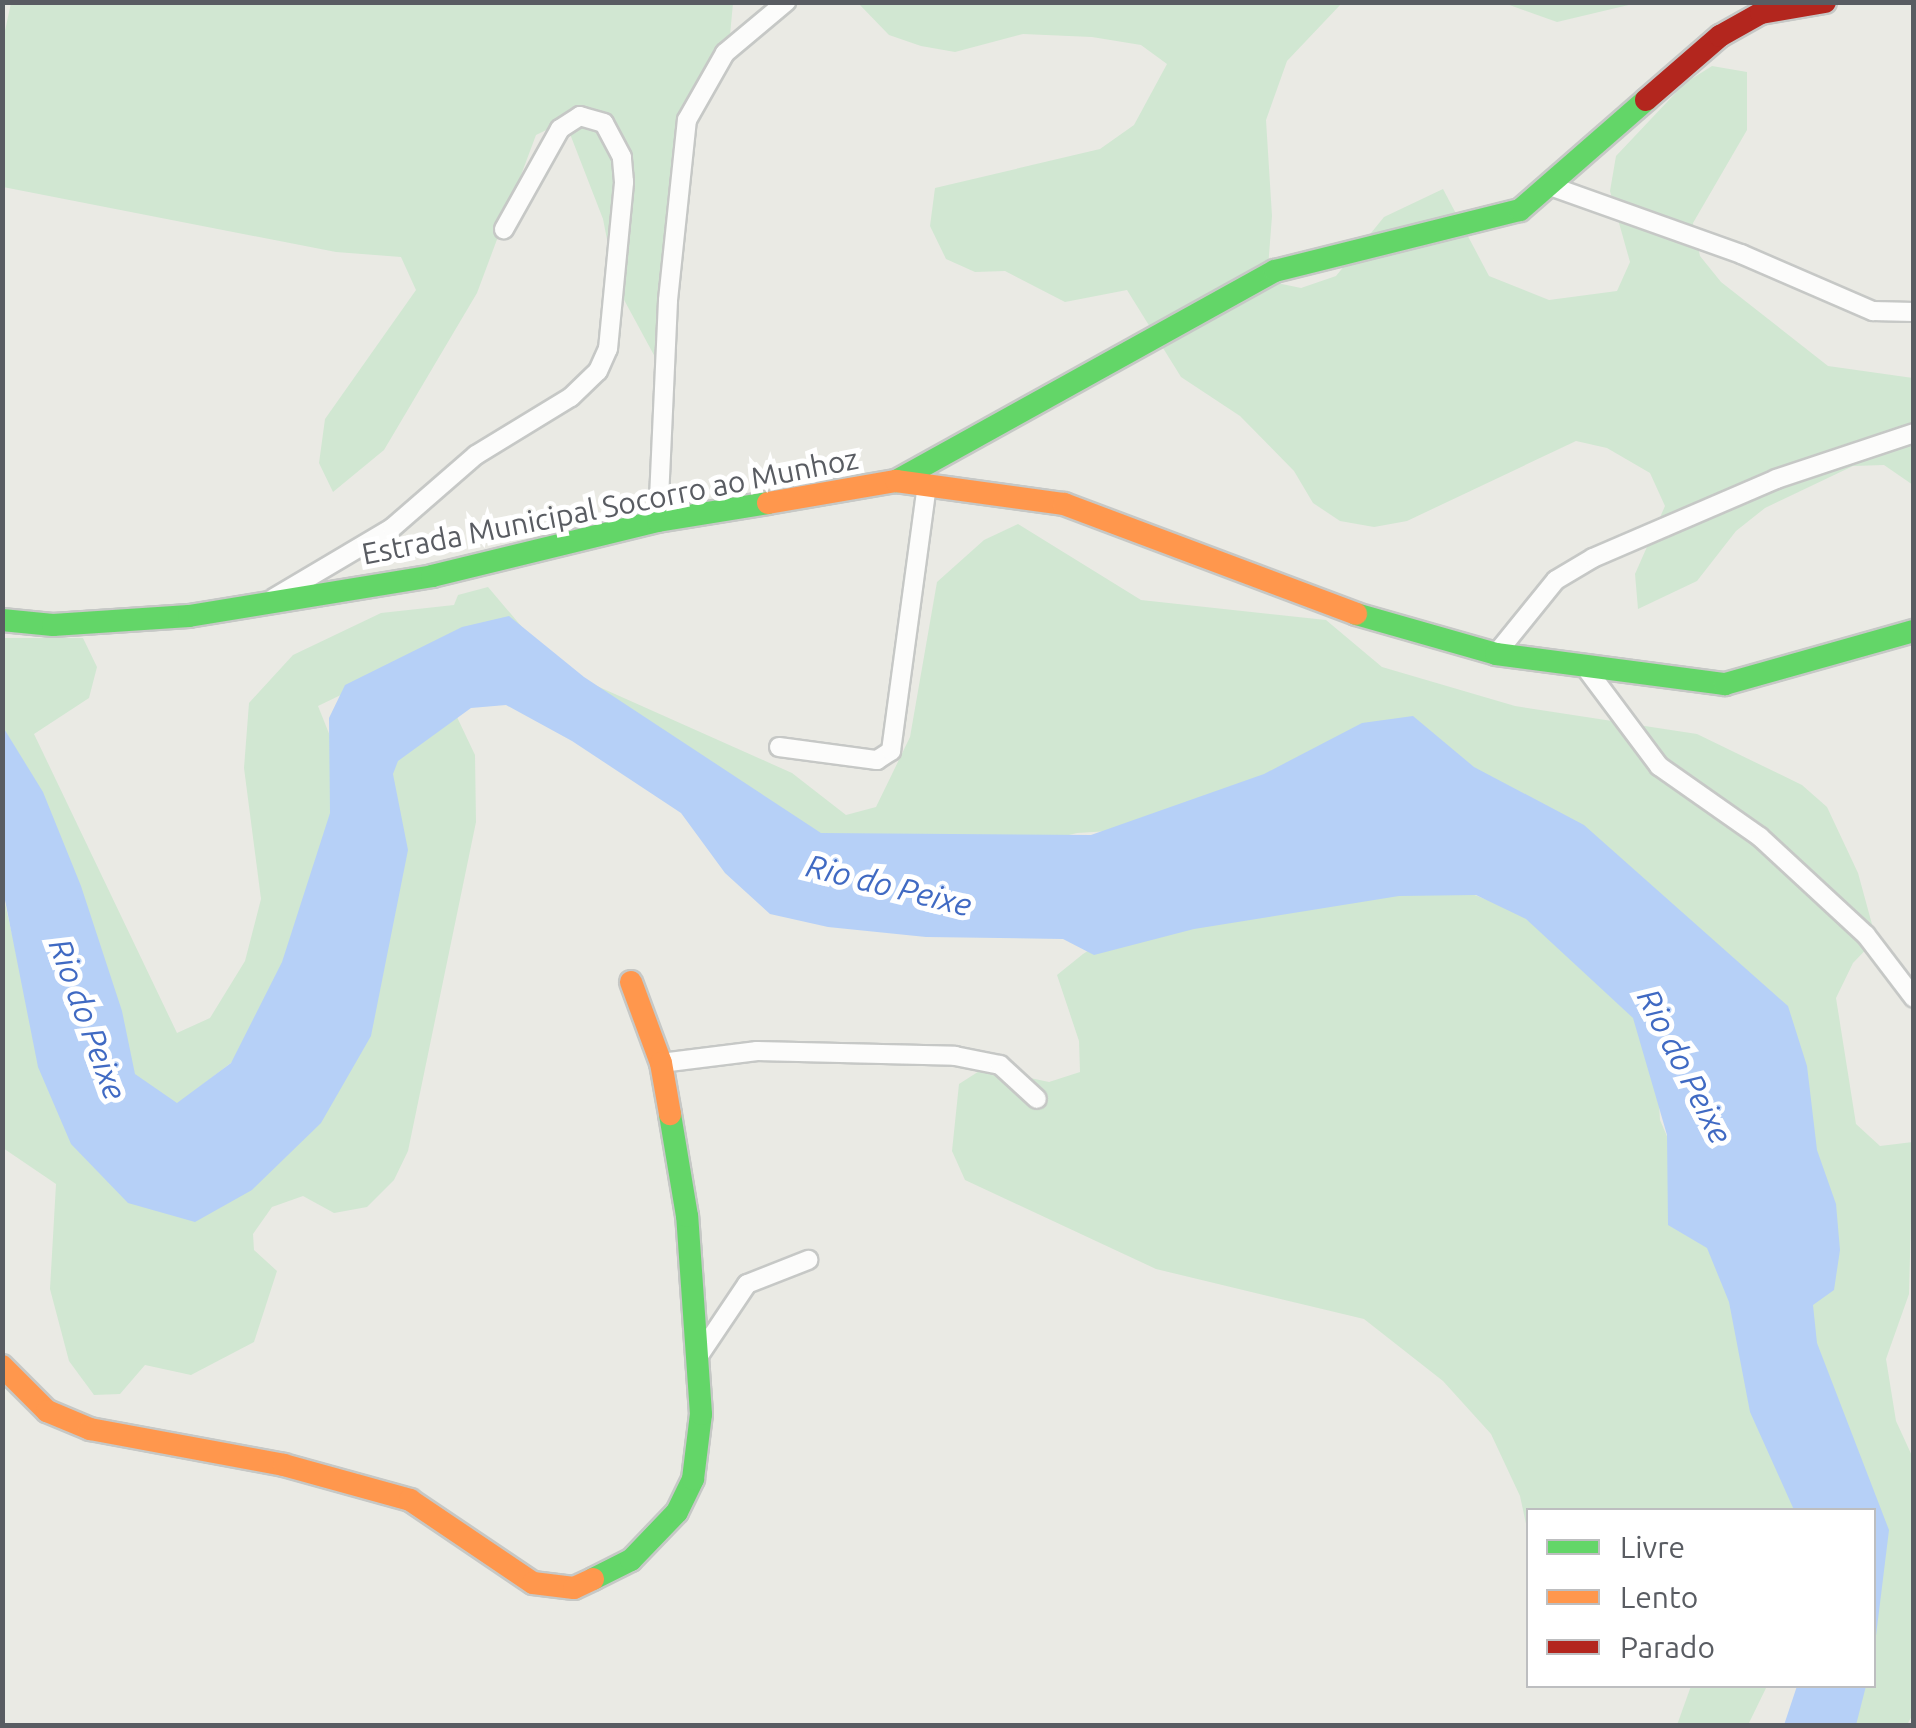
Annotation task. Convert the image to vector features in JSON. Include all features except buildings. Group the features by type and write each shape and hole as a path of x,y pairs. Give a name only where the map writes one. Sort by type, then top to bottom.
{"street":[{"path":"658,521 668,300 687,120 724,53 786,2"},
{"path":"896,481 1275,271 1510,213 1553,187 1632,106 1720,36 1761,13 1826,2"},
{"path":"269,601 392,528 476,456 572,396 598,371 608,349 624,182 618,146 604,123 580,116 560,129 504,229"},
{"path":"1553,187 1741,254 1873,311 1914,312"},
{"path":"1496,654 1556,580 1593,558 1762,484 1914,433"},
{"name":"Estrada Municipal Socorro ao Munhoz","path":"2,620 94,623 432,576 658,521 896,481 1064,504 1340,610 1496,654 1588,671 1724,684 1914,631"},
{"path":"779,747 877,760 890,751 926,484"},
{"path":"1588,671 1659,766 1760,837 1866,935 1914,998"},
{"path":"2,1366 25,1394 60,1418 377,1489 410,1500 534,1582 574,1588 631,1560 677,1512 699,1454 698,1357 687,1216 660,1063 631,982"},
{"path":"660,1063 757,1051 955,1056 1000,1065 1036,1099"},
{"path":"698,1357 747,1284 808,1260"}],"green space":[{"path":"11,3 733,3 728,57 684,105 685,203 655,357 616,285 603,219 565,121 536,135 477,293 384,450 333,492 319,463 325,419 416,290 401,257 336,252 3,187 3,40"},
{"path":"858,3 1342,3 1287,61 1266,120 1272,216 1267,281 1301,288 1336,276 1384,217 1443,189 1489,276 1549,300 1617,291 1630,262 1610,191 1616,156 1685,83 1712,66 1747,72 1747,130 1693,223 1700,256 1721,282 1828,366 1913,378 1913,485 1884,465 1853,466 1765,508 1736,531 1697,581 1638,609 1635,574 1665,506 1650,473 1607,448 1576,441 1407,521 1374,527 1340,521 1313,503 1294,471 1240,416 1181,377 1127,290 1065,302 1005,271 975,272 946,259 930,226 935,188 1100,149 1134,125 1167,64 1141,45 1092,37 1023,34 955,52 921,46 889,35"},
{"path":"1504,3 1637,3 1557,22"},
{"path":"1018,524 1141,600 1326,620 1382,667 1515,706 1697,734 1802,785 1827,807 1858,873 1876,939 1853,963 1836,998 1856,1124 1880,1146 1913,1142 1909,1294 1886,1359 1896,1421 1913,1458 1914,1712 1907,1725 1828,1725 1841,1688 1876,1688 1876,1508 1601,901 1142,829 1077,833 926,871 894,873 551,705 376,678 318,706 342,766 280,1025 175,1106 144,1117 3,781 3,638 83,638 97,667 89,698 34,734 177,1033 210,1018 245,961 261,899 244,768 249,703 293,655 381,613 454,605 458,595 488,587 549,659 579,678 792,773 846,815 876,807 910,737 937,582 984,540"},
{"path":"447,696 475,755 476,822 408,1151 394,1180 367,1207 334,1213 303,1196 272,1207 253,1234 254,1250 277,1271 254,1342 191,1375 145,1365 120,1394 94,1395 69,1361 50,1289 56,1184 3,1148 2,890 12,934 189,1183 379,751"},
{"path":"1395,864 1593,941 1656,1054 1660,1120 1737,1299 1799,1508 1526,1508 1526,1524 1520,1496 1491,1434 1443,1381 1364,1319 1156,1269 965,1180 952,1151 959,1084 984,1068 1049,1082 1080,1072 1079,1041 1057,975 1141,917"},
{"path":"1690,1688 1766,1688 1748,1725 1677,1725"}],"water":[{"name":"Rio do Peixe","path":"509,616 584,677 821,833 1091,835 1264,774 1362,723 1413,716 1474,767 1584,825 1788,1006 1807,1066 1817,1150 1836,1204 1840,1250 1834,1290 1813,1305 1817,1343 1889,1530 1876,1636 1876,1508 1793,1508 1750,1412 1729,1302 1707,1248 1668,1225 1667,1135 1633,1018 1526,919 1476,895 1399,896 1194,929 1094,955 1063,939 926,937 828,927 770,914 725,873 681,813 572,741 506,705 471,708 398,761 393,774 408,850 371,1036 321,1123 252,1190 195,1222 128,1203 71,1144 38,1067 3,890 3,727 43,792 81,886 122,1011 135,1074 177,1103 231,1063 282,962 330,813 329,718 345,685 462,627"},
{"path":"1796,1688 1865,1688 1856,1725 1784,1725"}],"traffic: fast":[{"path":"896,481 1275,271 1520,210 1646,100"},
{"path":"2,620 53,625 189,616 432,576 658,521 768,503"},
{"path":"1356,614 1496,654 1725,684 1914,631"},
{"path":"593,1579 631,1560 677,1512 693,1479 701,1414 687,1216 670,1114"}],"traffic: slow":[{"path":"768,503 896,481 1064,504 1356,614"},
{"path":"631,982 661,1063 670,1114"},
{"path":"2,1366 47,1411 90,1429 284,1465 410,1500 533,1583 574,1588 593,1579"}],"traffic: jam":[{"path":"1646,100 1720,36 1761,13 1825,2"}]}
